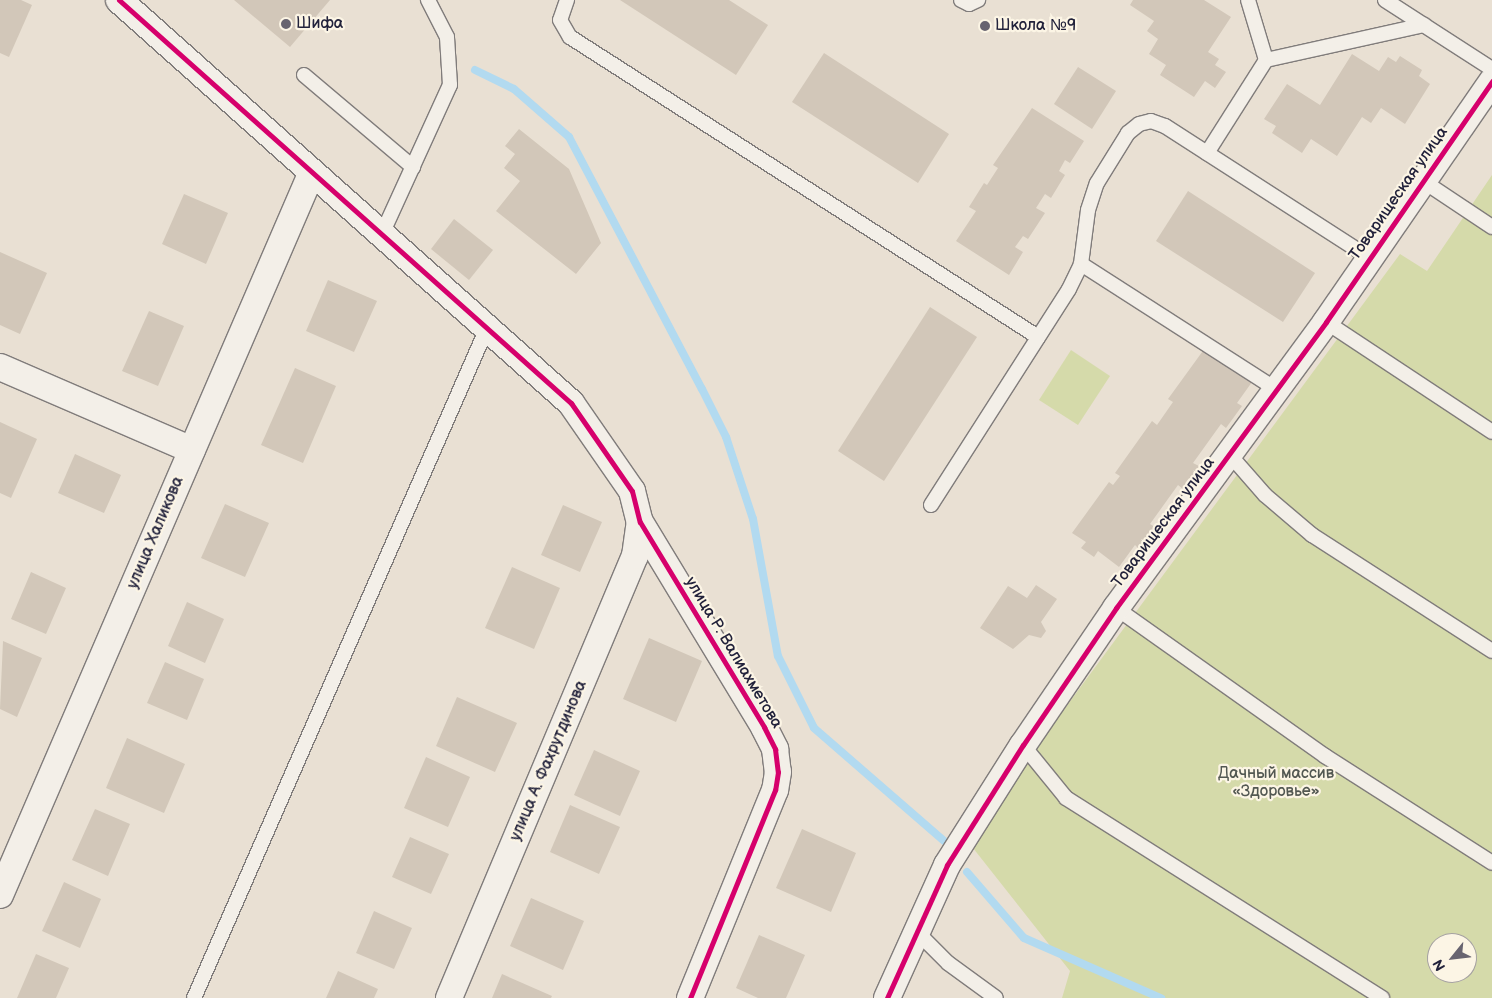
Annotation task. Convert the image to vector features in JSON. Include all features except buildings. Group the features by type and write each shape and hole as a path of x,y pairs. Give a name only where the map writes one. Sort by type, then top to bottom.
{"street":[{"path":"119,0 571,402 632,491 640,522"},
{"name":"Товарищеская улица","path":"887,998 947,865 1023,744 1116,608 1326,322 1492,81"},
{"name":"улица Халикова","path":"0,895 312,172"},
{"path":"0,367 192,450"},
{"name":"улица А. Фахрутдинова","path":"449,998 635,556 640,522"},
{"name":"улица Р. Валиахметова","path":"640,522 764,727 775,749 778,772 775,790 690,998"}],"lane":[{"path":"382,234 450,85 447,37 428,0"},
{"path":"961,0 969,4 978,0"},
{"path":"1248,0 1266,60"},
{"path":"1385,0 1492,69"},
{"path":"562,2 560,20 570,37 1038,337"},
{"path":"1207,153 1266,60 1424,25"},
{"path":"304,75 413,167"},
{"path":"931,505 1038,337 1081,264 1088,210 1097,182 1128,134 1139,124 1151,121 1165,126 1370,258"},
{"path":"1423,181 1492,227"},
{"path":"1081,264 1277,390"},
{"path":"1326,322 1492,432"},
{"path":"194,998 487,328"},
{"path":"1230,455 1265,495 1312,535 1492,651"},
{"path":"1116,608 1325,756 1492,864"},
{"path":"1023,744 1066,798 1382,998"},
{"path":"917,932 948,963 996,998"}],"green space":[{"name":"Дачный массив «Здоровье»","path":"1492,175 1492,998 1062,998 1070,971 973,848 1040,742 1400,254 1427,271"},
{"path":"1071,350 1110,376 1078,425 1039,400"}],"waterway":[{"path":"475,70 514,89 569,137 702,389 726,437 753,519 778,656 814,728 944,841"},
{"path":"967,872 1024,938 1161,998"}],"cycle path":[{"path":"119,0 571,403 632,491 640,522 764,727 775,749 778,772 775,790 690,998"},
{"path":"887,998 947,865 1023,745 1116,608 1326,322 1492,81"}],"place":[{"name":"Шифа","path":"286,24"},
{"name":"Школа №9","path":"985,26"}]}
